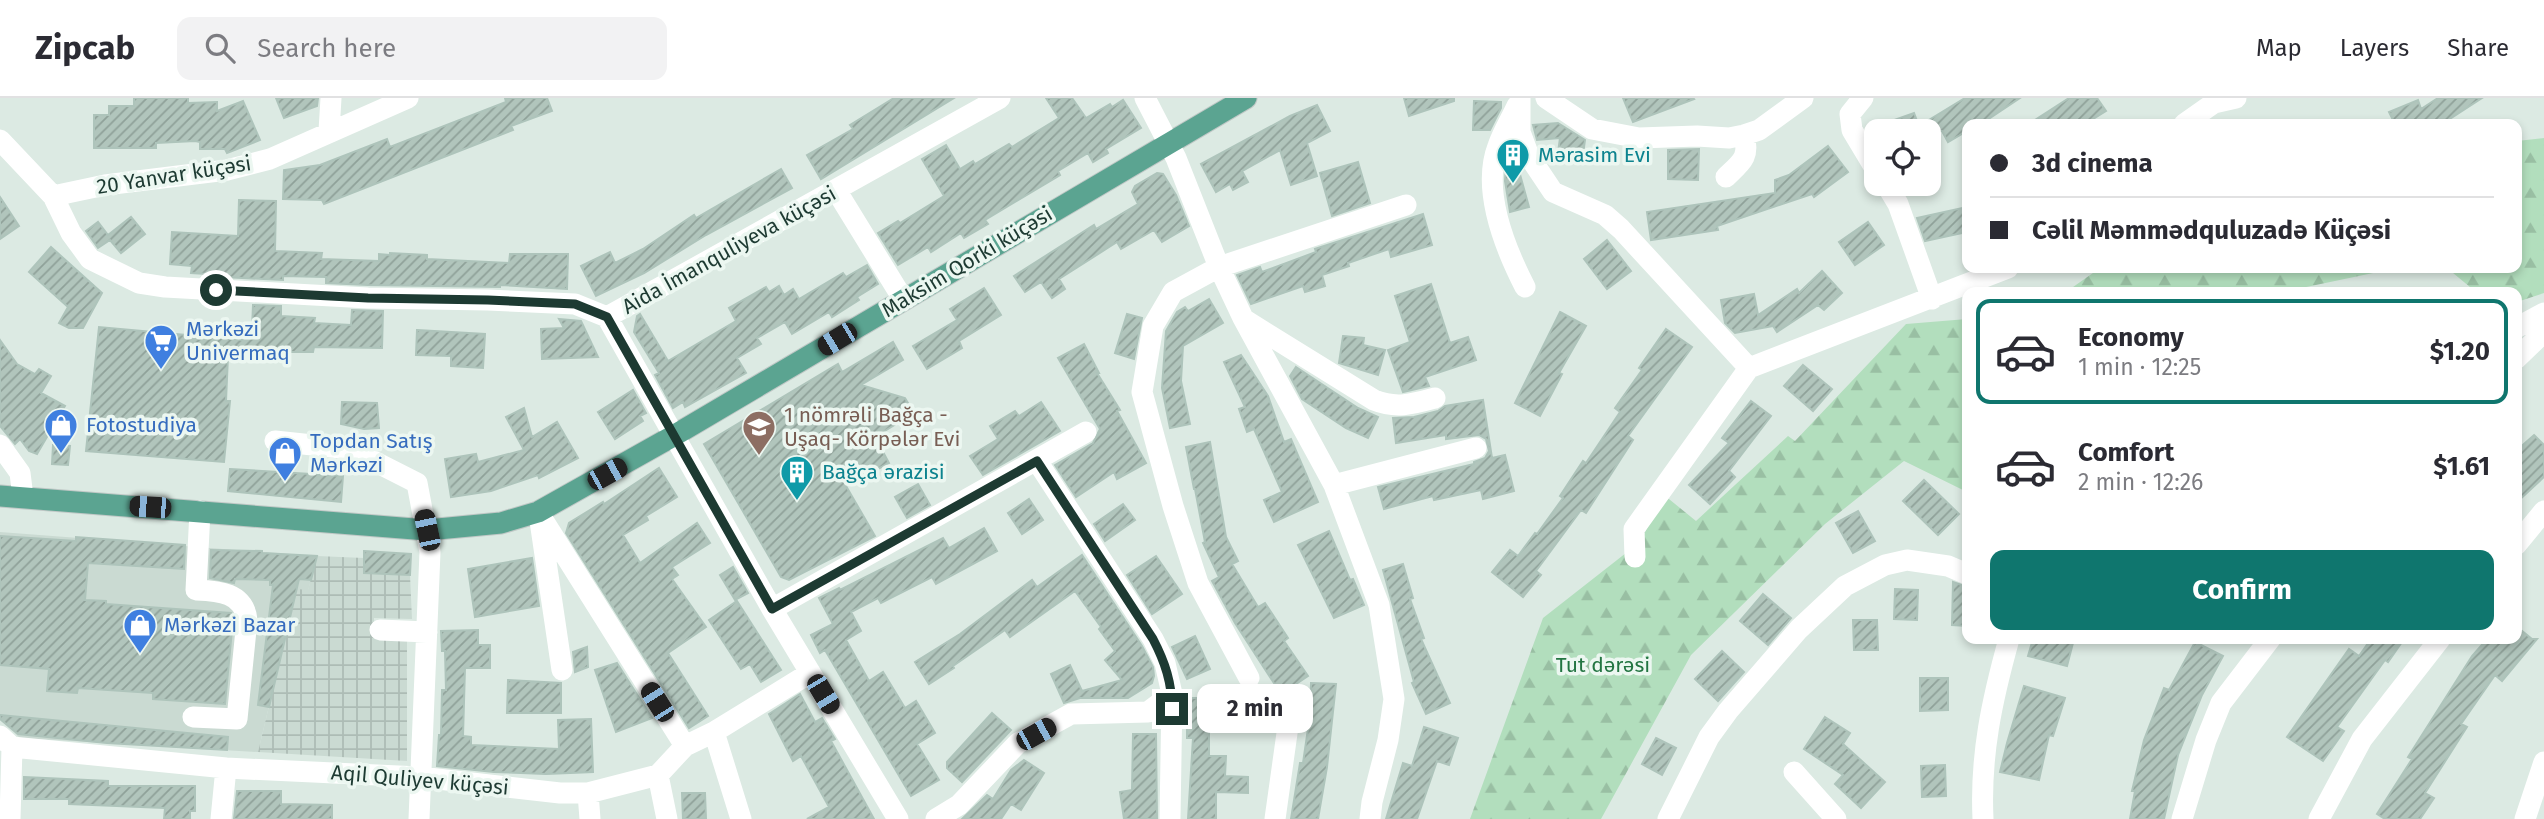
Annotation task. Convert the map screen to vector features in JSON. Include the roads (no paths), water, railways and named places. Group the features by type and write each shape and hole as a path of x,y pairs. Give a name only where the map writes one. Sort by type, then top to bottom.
{"main road":[{"name":"Maksim Qorki küçəsi","path":"0,496 427,530 501,523 538,512 675,436 1246,98"}],"street":[{"path":"329,131 331,98"},
{"name":"20 Yanvar küçəsi","path":"53,196 105,186 227,170 270,159 408,98"},
{"name":"Aida İmanquliyeva küçəsi","path":"0,141 53,196 71,233 90,259 139,283 166,287 368,298 575,304 607,317 1000,98"},
{"path":"1145,98 1176,158 1219,267 1243,318 1334,485 1379,605 1394,699 1388,740 1370,819"},
{"path":"1552,99 1592,129 1639,138 1729,138 1759,130 1803,98"},
{"path":"1863,98 1850,114 1852,130 1864,153"},
{"path":"2191,119 2214,103 2236,98"},
{"path":"1520,100 1497,147 1493,169 1495,207 1506,250 1525,287"},
{"path":"1520,100 1520,132 1529,156 1553,192 1605,215 1621,229 1749,368"},
{"path":"1726,177 1748,149 1744,135"},
{"path":"836,190 903,299"},
{"path":"1893,196 1932,299"},
{"path":"1249,678 1198,583 1173,506 1142,392 1153,326 1173,292 1219,267 1406,205"},
{"path":"1634,557 1634,528 1749,368 1996,273"},
{"path":"2522,325 2544,313"},
{"path":"607,317 772,609 898,819"},
{"path":"1243,318 1374,400 1387,405 1402,406 1435,398"},
{"path":"2522,353 2544,332"},
{"path":"772,609 1086,432"},
{"name":"Aqil Quliyev küçəsi","path":"275,441 350,449 417,483 430,552 419,819"},
{"path":"0,446 20,473 23,497"},
{"path":"1334,485 1476,448"},
{"path":"1037,461 1166,663 1172,694 1170,819"},
{"path":"193,717 237,719 247,620 246,611 225,592 196,590 201,511"},
{"path":"2522,538 2544,511"},
{"path":"538,512 562,670"},
{"path":"538,512 685,746"},
{"path":"1668,819 1709,737 1728,711 1799,629 1845,586 1885,565 1907,561 1948,566 1962,571"},
{"path":"380,630 426,632"},
{"path":"1983,819 1982,772 1992,699 2008,644"},
{"path":"2182,819 2206,740 2221,703 2266,644"},
{"path":"2319,819 2362,738 2436,644"},
{"path":"667,819 658,775 685,746 714,732 810,673"},
{"path":"936,819 959,805 1018,743 1071,714 1148,712 1172,694"},
{"path":"1275,819 1289,719"},
{"path":"714,732 741,819"},
{"path":"6,741 10,819"},
{"name":"Aqil Quliyev küçəsi","path":"6,741 226,768 420,777 560,793 588,793 658,775"},
{"path":"2525,819 2544,762"},
{"path":"221,819 226,768"},
{"path":"1794,772 1836,819"},
{"path":"588,793 590,819"}],"place":[{"name":"Mərasim Evi","path":"1513,185"},
{"name":"Mərkəzi Univermaq","path":"161,371"},
{"name":"Fotostudiya","path":"61,455"},
{"name":"1 nömrəli Bağça - Uşaq- Körpələr Evi","path":"759,457"},
{"name":"Topdan Satış Mərkəzi","path":"285,483"},
{"name":"Bağça ərazisi","path":"797,502"},
{"name":"Mərkəzi Bazar","path":"140,655"}],"park label":[{"name":"Tut dərəsi","path":"1603,665"}]}
